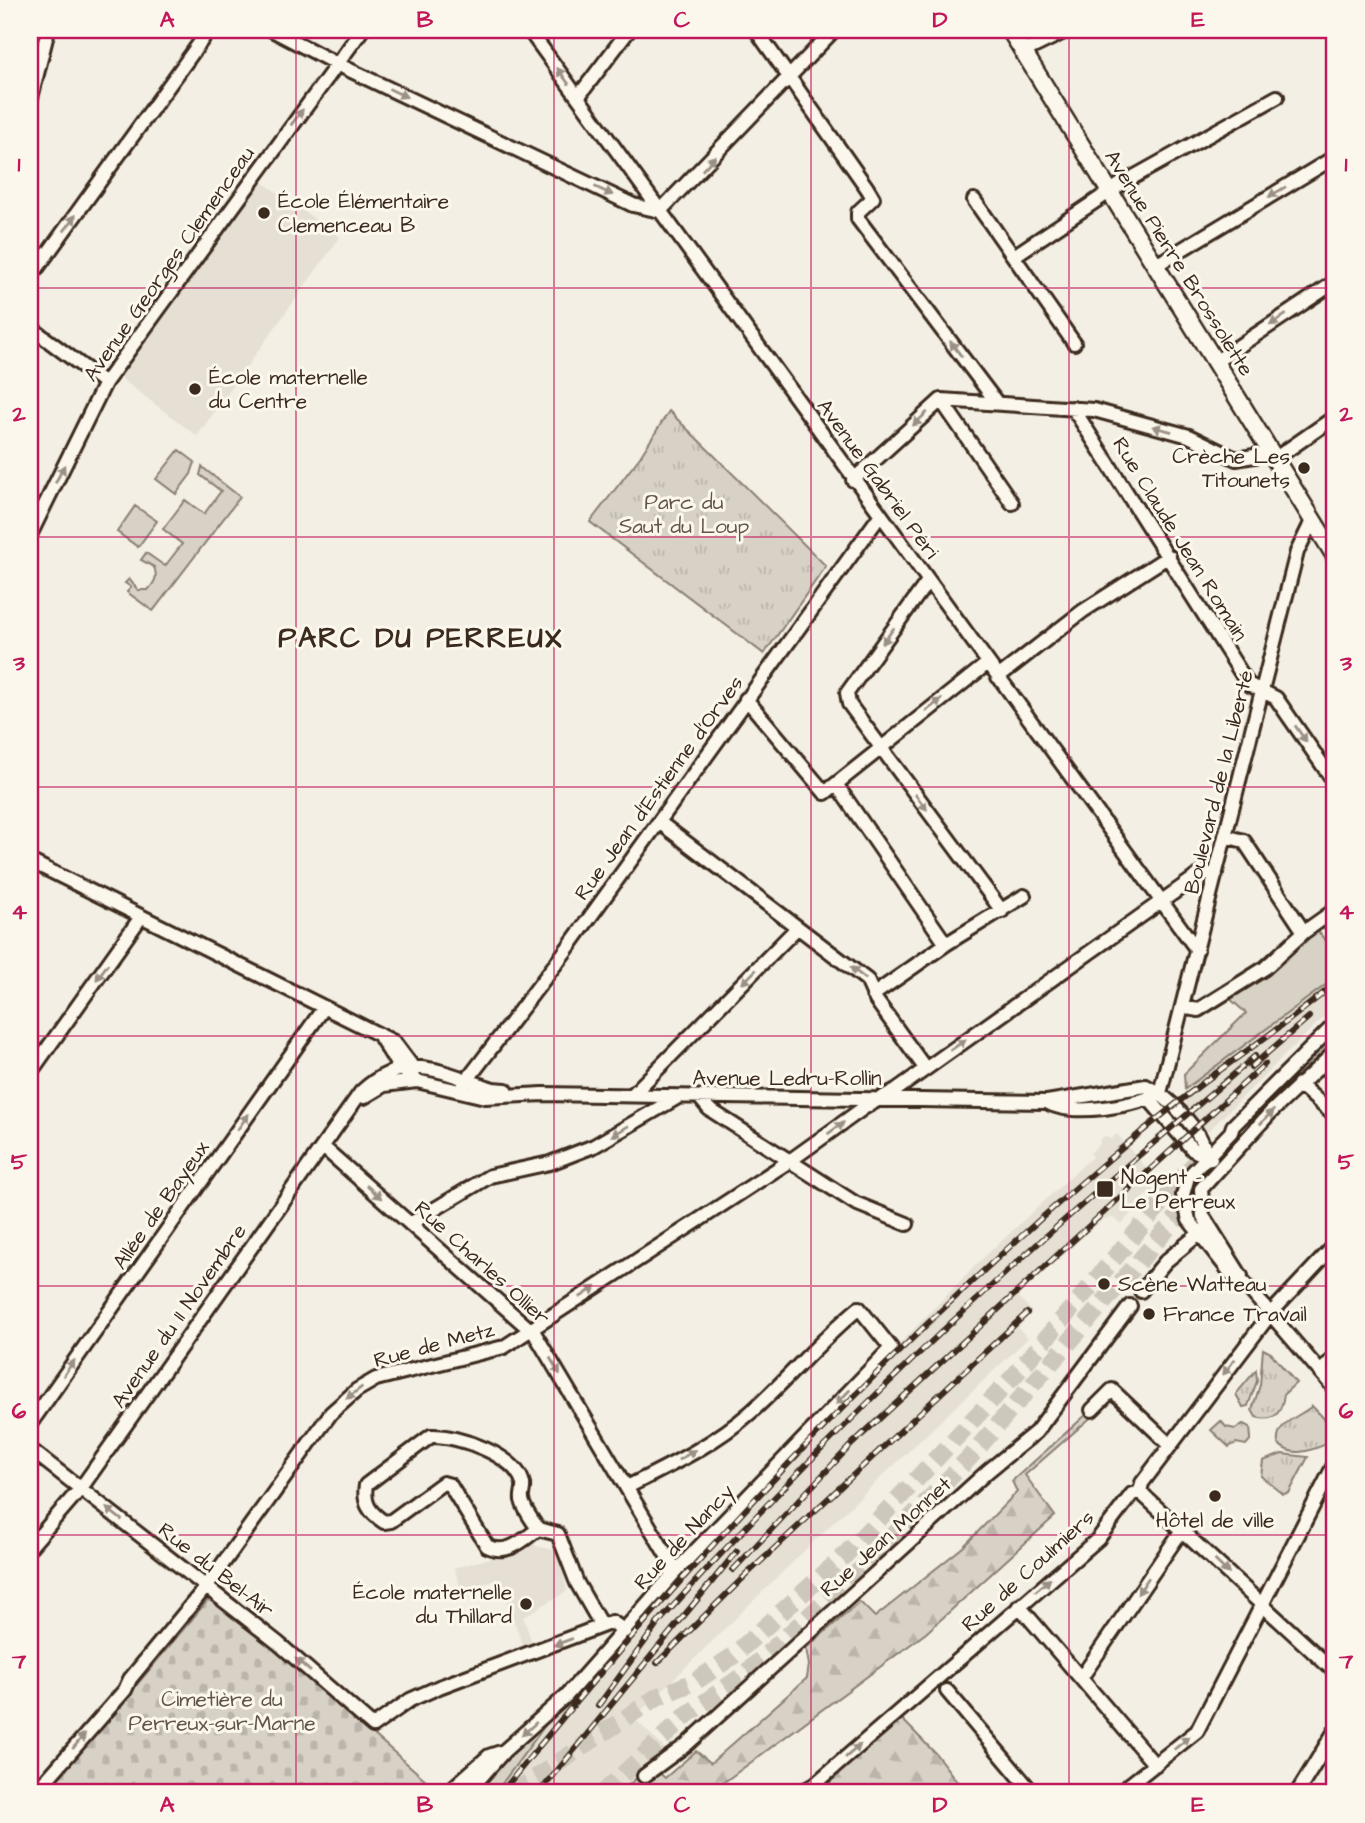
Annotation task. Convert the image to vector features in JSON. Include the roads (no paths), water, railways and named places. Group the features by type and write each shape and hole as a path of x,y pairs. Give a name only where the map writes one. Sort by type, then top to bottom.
{"main road":[{"name":"Avenue Pierre Brossolette","path":"1010,30 1335,556"}],"street":[{"path":"30,103 48,30"},
{"path":"30,278 209,30"},
{"path":"272,30 337,64 633,205 660,211 834,30"},
{"name":"Avenue Georges Clemenceau","path":"30,535 105,383 362,30"},
{"name":"Avenue Gabriel Péri","path":"529,30 879,517 929,581 1197,950"},
{"path":"578,97 629,30"},
{"path":"756,30 873,198 858,212 858,219 997,403"},
{"path":"1023,51 1068,30"},
{"path":"1014,256 1111,192 1277,97"},
{"path":"1156,265 1335,157"},
{"path":"974,200 1074,343"},
{"path":"1215,362 1335,282"},
{"path":"30,327 105,383"},
{"path":"941,400 1012,503"},
{"path":"853,480 941,400 1094,410 1189,436 1236,459 1274,456 1335,417"},
{"name":"Rue Claude Jean Romain","path":"1073,408 1248,684 1276,698 1335,783"},
{"name":"Rue Jean d'Estienne d'Orves","path":"468,1081 879,517"},
{"name":"Boulevard de la Liberté","path":"1152,1093 1170,1057 1297,552 1312,519"},
{"path":"998,677 1083,611 1169,556"},
{"path":"929,581 847,693 849,704 1002,911"},
{"path":"746,699 825,793 988,663"},
{"path":"836,784 946,944"},
{"path":"659,822 867,980 873,995 925,1068"},
{"path":"1225,836 1244,841 1304,932"},
{"path":"32,863 381,1038 409,1070"},
{"name":"Rue de Metz","path":"35,1793 97,1719 108,1711 206,1587 331,1413 351,1395 370,1381 393,1373 504,1347 791,1160 1200,874 1216,874"},
{"path":"873,995 946,944 1024,896"},
{"path":"1182,1007 1198,1010 1265,968 1304,932 1335,910"},
{"path":"30,1073 141,917"},
{"path":"632,1095 797,928"},
{"name":"Allée de Bayeux","path":"30,1424 323,1009"},
{"path":"1335,1024 1233,1126 1188,1177 1184,1205 1189,1220 1204,1230 1233,1276 1244,1283 1335,1389"},
{"path":"1204,1230 1200,1196 1208,1179 1299,1084 1335,1052"},
{"name":"Avenue Ledru-Rollin","path":"409,1070 485,1097 512,1098 527,1094"},
{"name":"Avenue Ledru-Rollin","path":"409,1070 462,1086 468,1081 493,1089 527,1094 881,1097 1053,1105 1087,1111 1152,1093"},
{"name":"Avenue du 11 Novembre","path":"355,1103 409,1070"},
{"name":"Avenue du 11 Novembre","path":"30,1547 81,1488 355,1103 375,1079 409,1070"},
{"path":"1299,1084 1335,1116"},
{"path":"1152,1093 1204,1140 1208,1157"},
{"path":"1152,1093 1193,1150 1220,1166"},
{"name":"Avenue Ledru-Rollin","path":"1053,1105 1090,1096 1152,1093"},
{"path":"411,1224 490,1176 550,1163 594,1146 679,1096"},
{"path":"699,1097 709,1109 855,1203 907,1224"},
{"path":"1204,1140 1233,1126"},
{"name":"Rue Charles Ollier","path":"323,1147 531,1330 676,1571"},
{"path":"1141,1291 1166,1261 1204,1230"},
{"name":"Rue de Coulmiers","path":"800,1793 814,1785 1098,1539 1132,1494 1140,1492 1142,1483 1270,1313 1335,1245"},
{"name":"Rue Jean Monnet","path":"644,1776 686,1745 988,1471 1036,1432 1130,1306"},
{"name":"Rue de Nancy","path":"467,1793 504,1751 566,1696 676,1571 891,1348 859,1308 804,1356 750,1413 715,1439 627,1488"},
{"path":"1321,1372 1335,1356"},
{"path":"1092,1410 1112,1390 1170,1445"},
{"path":"538,1529 506,1550 497,1551 487,1546 450,1485 443,1483 391,1521 384,1522 371,1513 363,1499 366,1485 431,1436 442,1435 491,1453 514,1466 523,1484 522,1501 538,1529 558,1535 578,1583 601,1625 612,1622 625,1631"},
{"name":"Rue du Bel-Air","path":"30,1449 278,1643 373,1726 410,1700 469,1675 570,1640 601,1625"},
{"path":"1127,1791 1197,1731 1335,1463"},
{"path":"1140,1492 1335,1672"},
{"path":"1080,1678 1182,1530"},
{"path":"1019,1606 1155,1765"},
{"path":"947,1691 1033,1793"},
{"path":"1297,1793 1335,1731"},
{"name":"Rue de Nancy","path":"447,1793 489,1756 504,1751"}],"tunnel":[{"path":"513,1793 657,1697 696,1681 733,1656 845,1555 1014,1376 1197,1161"},
{"path":"603,1793 688,1714 745,1674 861,1569 969,1458 1211,1178"}],"railway":[{"path":"501,1793 635,1632 705,1554 849,1401 923,1328 1125,1146 1204,1082 1335,983"},
{"path":"1251,1067 1309,1017"},
{"path":"657,1624 835,1435 975,1300 1255,1056"},
{"path":"733,1570 852,1444 1265,1064"},
{"path":"657,1663 746,1575 1027,1313"},
{"path":"539,1793 737,1551"},
{"path":"598,1706 662,1618"}],"place":[{"name":"École Élémentaire Clemenceau B","path":"264,213"},
{"name":"École maternelle du Centre","path":"195,389"},
{"name":"Crèche Les Titounets","path":"1304,468"},
{"name":"Nogent - Le Perreux","path":"1105,1189"},
{"name":"Scène Watteau","path":"1104,1284"},
{"name":"France Travail","path":"1149,1314"},
{"name":"Hôtel de ville","path":"1215,1496"},
{"name":"École maternelle du Thillard","path":"526,1604"}],"district":[{"name":"PARC DU PERREUX","path":"421,638"}],"park label":[{"name":"Parc du Saut du Loup","path":"684,514"},
{"name":"Cimetière du Perreux-sur-Marne","path":"222,1711"}]}
